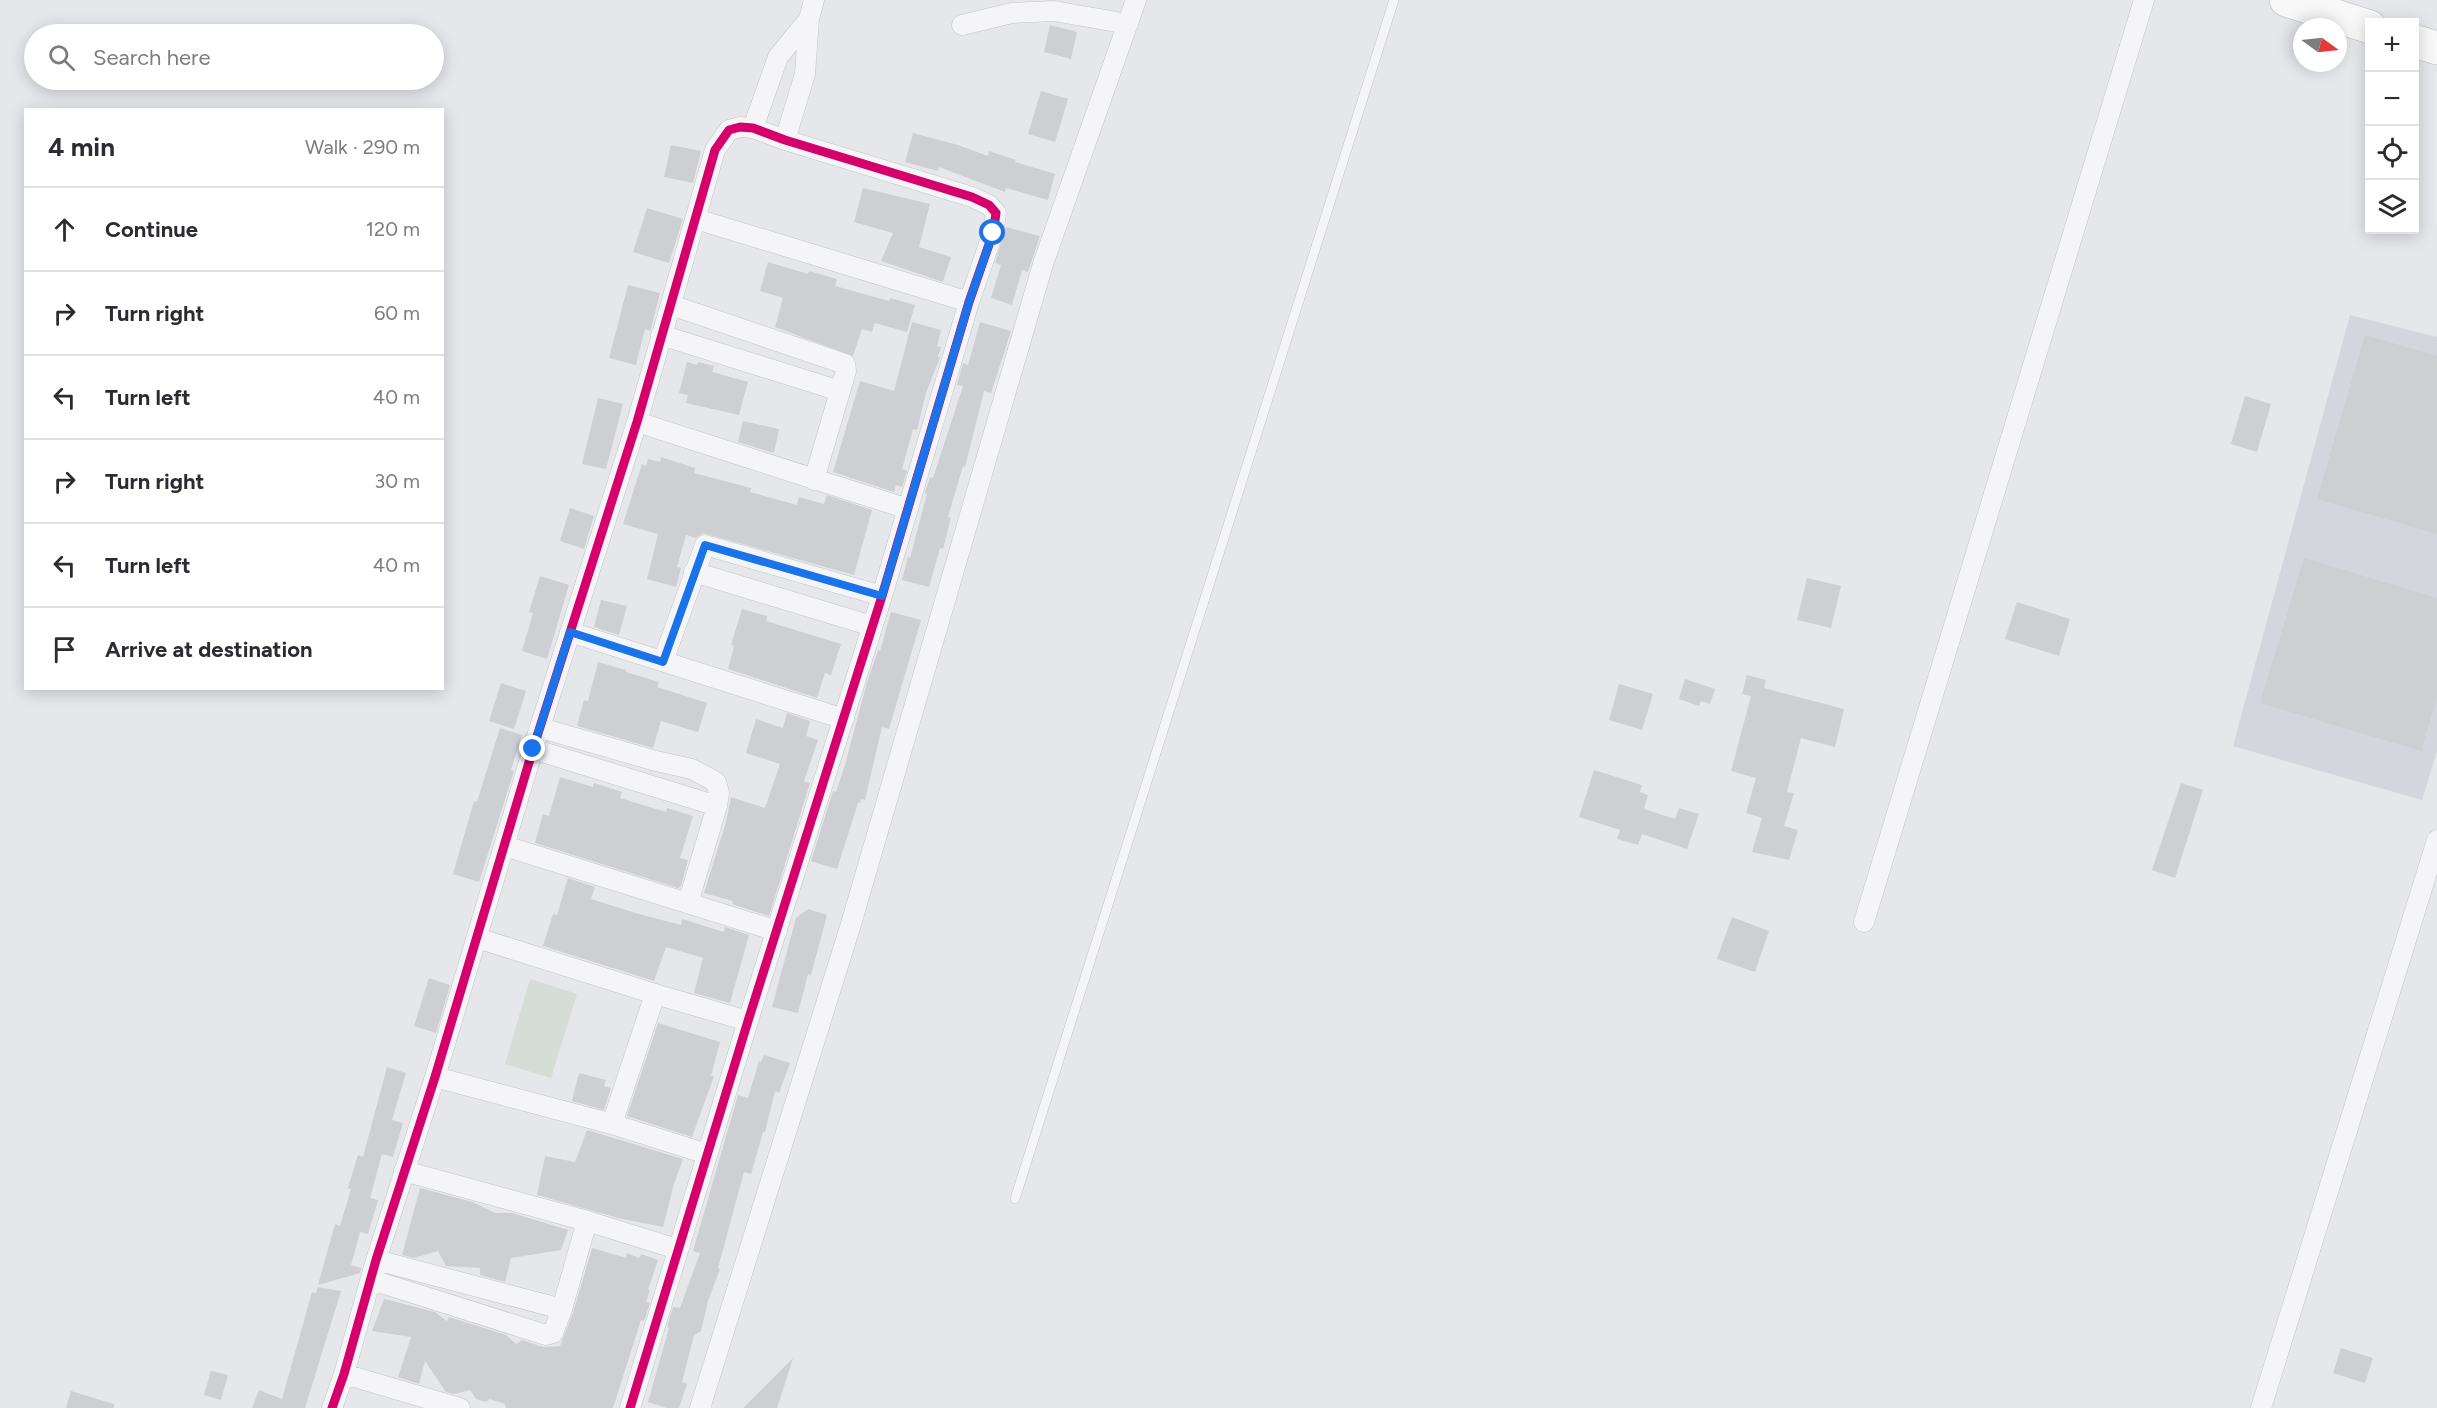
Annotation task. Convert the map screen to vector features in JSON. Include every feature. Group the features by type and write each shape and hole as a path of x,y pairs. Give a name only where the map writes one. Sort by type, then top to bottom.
{"highway":[{"path":"2286,0 2365,25"},
{"path":"2419,42 2437,48"}],"street":[{"path":"700,1408 851,924 1043,264 1136,0"},
{"path":"1864,922 2144,0"},
{"path":"753,128 778,57 811,9"},
{"path":"785,140 807,64 811,9"},
{"path":"962,25 1012,13 1054,11 1128,24"},
{"path":"332,1408 372,1280 376,1260 435,1077 533,749 637,422 715,150 729,130 740,127 753,128 785,140 972,197 989,205 996,213 993,233 969,302 873,626 677,1249 630,1408"},
{"path":"696,219 969,302"},
{"path":"671,305 845,364 846,371 814,480"},
{"path":"661,335 840,391"},
{"path":"637,422 908,509"},
{"path":"663,662 702,548 705,545 882,596"},
{"path":"694,572 873,626"},
{"path":"570,632 844,719"},
{"path":"541,728 692,769 716,782 719,793 717,806 688,903"},
{"path":"533,749 717,806"},
{"path":"2260,1408 2437,840"},
{"path":"505,846 777,930"},
{"path":"477,938 748,1021"},
{"path":"612,1124 654,994"},
{"path":"435,1077 612,1124 707,1154"},
{"path":"404,1171 587,1221 677,1249"},
{"path":"372,1280 546,1335 553,1333 562,1309 587,1221"},
{"path":"376,1260 562,1309"},
{"path":"344,1374 425,1403 460,1408"}],"lane":[{"path":"1015,1199 1394,0"}],"shaded area":[{"path":"2350,315 2437,337 2437,751 2422,800 2233,746"},
{"path":"530,979 577,994 551,1078 505,1064"}],"building":[{"path":"1050,25 1077,32 1071,59 1044,52"},
{"path":"1041,91 1068,99 1055,142 1028,134"},
{"path":"913,133 988,156 989,151 1016,160 1015,162 1055,174 1048,200 1006,188 1005,192 939,167 938,171 905,162"},
{"path":"671,145 701,151 693,183 664,177"},
{"path":"863,188 930,204 919,247 951,257 943,282 881,261 893,233 854,222"},
{"path":"647,208 683,219 669,263 633,252"},
{"path":"1006,227 1040,236 1028,272 1022,270 1012,305 991,298 1001,265 995,263"},
{"path":"768,262 808,274 809,271 837,279 835,286 889,301 890,298 915,305 907,332 875,323 872,332 862,329 853,356 775,327 783,298 760,291"},
{"path":"628,285 660,293 651,329 650,331 645,329 636,365 609,358"},
{"path":"912,322 941,330 937,346 941,347 938,357 940,357 926,393 917,430 913,429 902,469 907,471 902,487 896,485 894,492 833,472 860,381 894,391"},
{"path":"980,322 1011,331 991,393 984,391 965,467 963,466 948,517 951,518 943,549 940,548 929,587 902,580 908,557 910,558 930,477 933,478 963,386 957,385 963,363 968,365"},
{"path":"2365,335 2437,356 2437,534 2317,499"},
{"path":"687,362 714,366 712,372 748,382 739,415 686,403 688,395 679,393"},
{"path":"2245,396 2271,404 2257,452 2231,444"},
{"path":"598,398 623,404 606,469 582,464"},
{"path":"743,421 779,429 774,453 738,442"},
{"path":"661,457 695,468 694,473 751,488 750,492 797,505 799,497 824,504 827,495 872,510 854,575 703,533 696,538 686,535 677,567 681,568 676,587 647,579 658,534 623,524 642,464 646,466 648,459 660,462"},
{"path":"570,508 594,516 584,549 560,541"},
{"path":"2304,558 2437,598 2437,697 2421,751 2260,703"},
{"path":"540,576 569,585 547,659 522,651 533,613 529,612"},
{"path":"1807,578 1841,586 1831,628 1797,620"},
{"path":"601,600 627,606 619,635 594,627"},
{"path":"2017,602 2070,619 2059,656 2005,639"},
{"path":"742,609 767,616 766,621 841,644 831,675 825,673 817,698 728,669 734,646 731,645"},
{"path":"891,612 921,620 889,729 882,727 865,800 861,799 858,803 837,869 811,861 833,791 836,792 845,765 866,686 878,650 880,651"},
{"path":"598,662 659,682 657,687 707,703 698,732 661,721 653,748 577,726 584,700 588,701"},
{"path":"1747,675 1766,680 1764,688 1844,709 1835,747 1801,738 1787,792 1794,793 1784,826 1798,830 1789,860 1752,852 1762,818 1746,813 1756,778 1731,771 1751,696 1742,694"},
{"path":"1685,679 1715,689 1710,704 1701,701 1699,706 1679,699"},
{"path":"501,683 526,691 514,729 489,721"},
{"path":"1619,684 1653,694 1642,730 1609,720"},
{"path":"787,713 810,721 806,736 818,740 804,781 810,783 769,916 732,904 733,901 704,893 726,822 731,797 765,808 780,764 746,753 756,719 783,728"},
{"path":"500,728 522,735 511,770 514,771 479,882 453,874 474,801 477,802"},
{"path":"1594,770 1642,785 1640,792 1648,795 1644,809 1675,819 1679,808 1699,814 1687,849 1642,834 1638,845 1617,839 1620,830 1579,817"},
{"path":"560,777 593,787 594,783 622,792 620,798 666,812 667,808 693,816 680,858 688,860 681,886 678,888 535,843 543,814 549,816"},
{"path":"2181,783 2203,790 2175,878 2152,870"},
{"path":"568,878 595,887 591,899 681,925 682,919 724,932 725,927 749,935 730,1003 694,993 703,958 666,947 654,981 543,946 553,914 557,915"},
{"path":"808,909 827,915 798,1013 772,1007 796,918"},
{"path":"1732,917 1769,931 1755,972 1717,959"},
{"path":"429,978 450,985 436,1033 414,1026"},
{"path":"658,1023 720,1042 711,1076 714,1076 692,1137 627,1116"},
{"path":"764,1055 790,1063 779,1093 775,1091 751,1174 744,1172 718,1268 720,1269 708,1301 701,1331 694,1335 682,1382 687,1384 679,1408 667,1408 648,1402 669,1328 667,1327 673,1307 680,1308 700,1253 693,1251 738,1095 748,1098 759,1061 761,1062"},
{"path":"387,1067 406,1073 392,1120 403,1123 393,1157 382,1154 370,1198 378,1200 368,1234 360,1232 351,1265 361,1268 360,1273 318,1285 335,1224 340,1226 358,1155 363,1157"},
{"path":"579,1073 606,1080 604,1086 611,1088 604,1110 572,1101"},
{"path":"587,1130 683,1159 663,1227 618,1218 537,1195 545,1156 575,1162"},
{"path":"420,1188 472,1202 495,1213 512,1213 568,1230 561,1250 511,1258 505,1282 480,1275 480,1268 446,1266 438,1251 414,1258 402,1255"},
{"path":"592,1248 626,1258 627,1253 639,1258 641,1254 658,1260 648,1290 650,1290 646,1302 650,1303 644,1321 641,1320 613,1408 506,1408 505,1404 490,1399 485,1402 476,1399 470,1390 454,1394 446,1392 425,1361 419,1384 398,1377 411,1337 372,1331 384,1299 435,1312 447,1321 449,1317 506,1335 516,1344 522,1340 543,1347 560,1346 573,1313"},
{"path":"318,1287 341,1291 305,1408 252,1408 259,1390 282,1399 312,1292 316,1293"},
{"path":"2341,1348 2373,1358 2365,1383 2333,1373"},
{"path":"793,1358 777,1408 743,1408"},
{"path":"211,1371 228,1375 221,1400 204,1395"},
{"path":"71,1391 114,1404 114,1408 66,1408"}],"cycle path":[{"path":"332,1408 344,1374 376,1260 435,1077 533,749 637,422 715,150 729,130 740,127 753,128 785,140 972,197 989,205 996,213 993,233 969,302 882,596 748,1021 630,1408"}],"route":[{"path":"533,749 570,632 663,662 702,548 705,545 882,596 969,302 993,233"}]}
